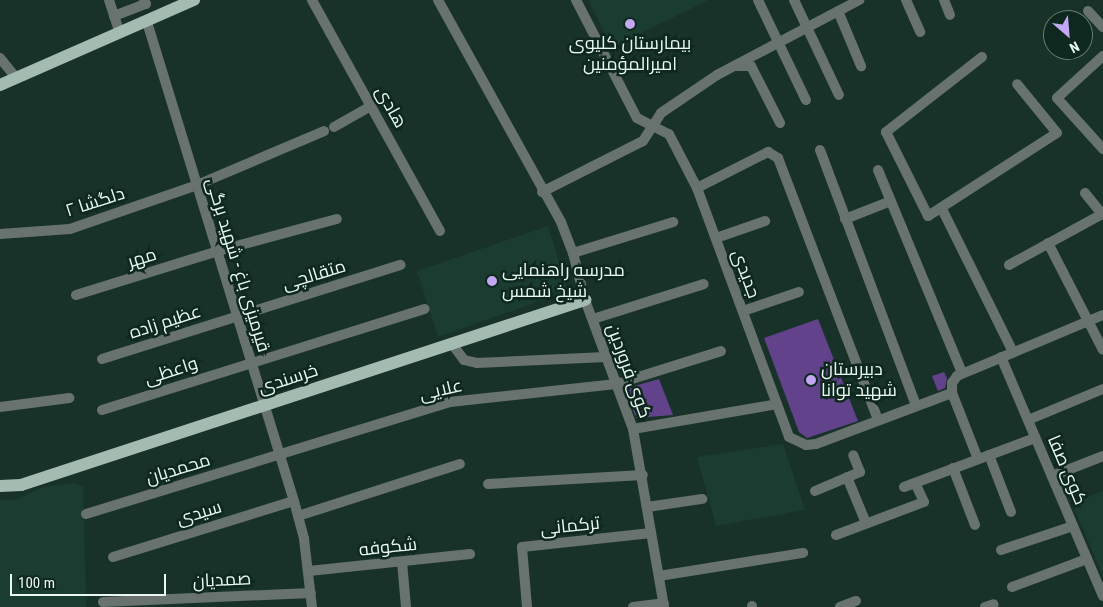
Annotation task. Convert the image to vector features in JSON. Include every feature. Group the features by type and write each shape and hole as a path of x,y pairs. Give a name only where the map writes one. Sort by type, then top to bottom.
{"main road":[{"path":"0,85 194,0"},
{"name":"خرسندی","path":"0,486 20,485 585,300"}],"street":[{"path":"108,0 120,33"},
{"path":"114,16 146,4 144,0"},
{"name":"هادی","path":"312,0 440,231"},
{"name":"کوی فروردین","path":"438,0 542,192 561,222 573,254 585,300 633,429 643,475 664,605"},
{"name":"جدیدی","path":"576,0 637,118 669,134 697,188 789,437 806,445 816,444 952,393"},
{"path":"758,0 806,100"},
{"path":"794,0 838,95"},
{"path":"542,192 643,141 661,113 734,66 859,0"},
{"path":"906,0 920,32"},
{"path":"944,0 950,15"},
{"path":"838,11 861,66"},
{"path":"1093,16 1103,27"},
{"name":"قیرمیزی باغ - شهید برگی","path":"147,22 294,501 309,571 312,607"},
{"path":"1103,56 1057,98 1103,149"},
{"path":"982,57 886,132 928,216 942,209 1057,133 1017,84"},
{"path":"0,58 16,78"},
{"path":"734,66 751,66 780,123"},
{"path":"334,127 372,106"},
{"name":"دلگشا ۲","path":"0,234 70,229 196,185 324,131"},
{"path":"820,150 916,406"},
{"path":"697,188 768,152 778,158 878,420"},
{"path":"878,170 890,201 966,370"},
{"path":"1009,265 1102,214 1085,193"},
{"path":"846,219 890,201"},
{"path":"942,209 1013,352"},
{"name":"مهر","path":"76,295 218,251 337,219"},
{"path":"716,238 765,221"},
{"path":"573,254 673,222"},
{"path":"1048,243 1090,320 1103,350"},
{"name":"متقالچی","path":"237,316 401,265"},
{"path":"593,319 704,284"},
{"path":"743,311 799,292"},
{"name":"واعظی","path":"102,410 250,362 425,309"},
{"path":"978,459 952,393 952,383 966,370 1103,315"},
{"name":"عظیم زاده","path":"102,359 237,316"},
{"path":"452,344 464,360 477,363 606,357"},
{"name":"علایی","path":"280,456 450,402 616,384 721,351"},
{"name":"کوی صفا","path":"1001,357 1103,596"},
{"path":"1028,420 1103,389"},
{"path":"0,407 69,398"},
{"path":"633,429 777,404"},
{"path":"904,487 1035,438"},
{"path":"815,491 860,472 853,455"},
{"path":"990,455 1011,512"},
{"name":"محمدیان","path":"86,514 280,456"},
{"path":"1052,476 1103,456"},
{"path":"298,516 460,464"},
{"path":"953,468 975,525"},
{"path":"488,484 643,475"},
{"path":"847,477 866,523"},
{"path":"836,534 924,502 915,482"},
{"path":"647,507 702,499"},
{"name":"سیدی","path":"113,557 294,501"},
{"path":"1001,550 1073,526"},
{"name":"ترکمانی","path":"527,607 522,547 651,533"},
{"name":"شکوفه","path":"309,571 470,554"},
{"path":"659,576 803,554"},
{"path":"1012,587 1087,559"},
{"path":"402,562 406,607"},
{"name":"صمدیان","path":"103,602 311,593"},
{"path":"840,607 856,601"},
{"path":"633,607 664,605"}],"shaded area":[{"name":"بیمارستان کلیوی امیرالمؤمنین","path":"588,0 706,0 707,1 612,47"},
{"name":"مدرسه راهنمایی شیخ شمس","path":"548,226 568,291 438,337 417,271"},
{"path":"783,444 805,510 716,526 697,457"},
{"path":"75,483 83,487 86,607 0,607 0,500 15,500 43,487"},
{"path":"1103,491 1103,576 1072,503"}],"building":[{"name":"دبیرستان شهید توانا","path":"818,319 858,421 807,438 799,432 764,338"},
{"path":"944,372 947,378 945,388 938,391 932,376"},
{"path":"659,379 673,415 636,418 627,394 631,387"}],"place":[{"name":"بیمارستان کلیوی امیرالمؤمنین","path":"630,24"},
{"name":"مدرسه راهنمایی شیخ شمس","path":"492,281"},
{"name":"دبیرستان شهید توانا","path":"811,380"}]}
